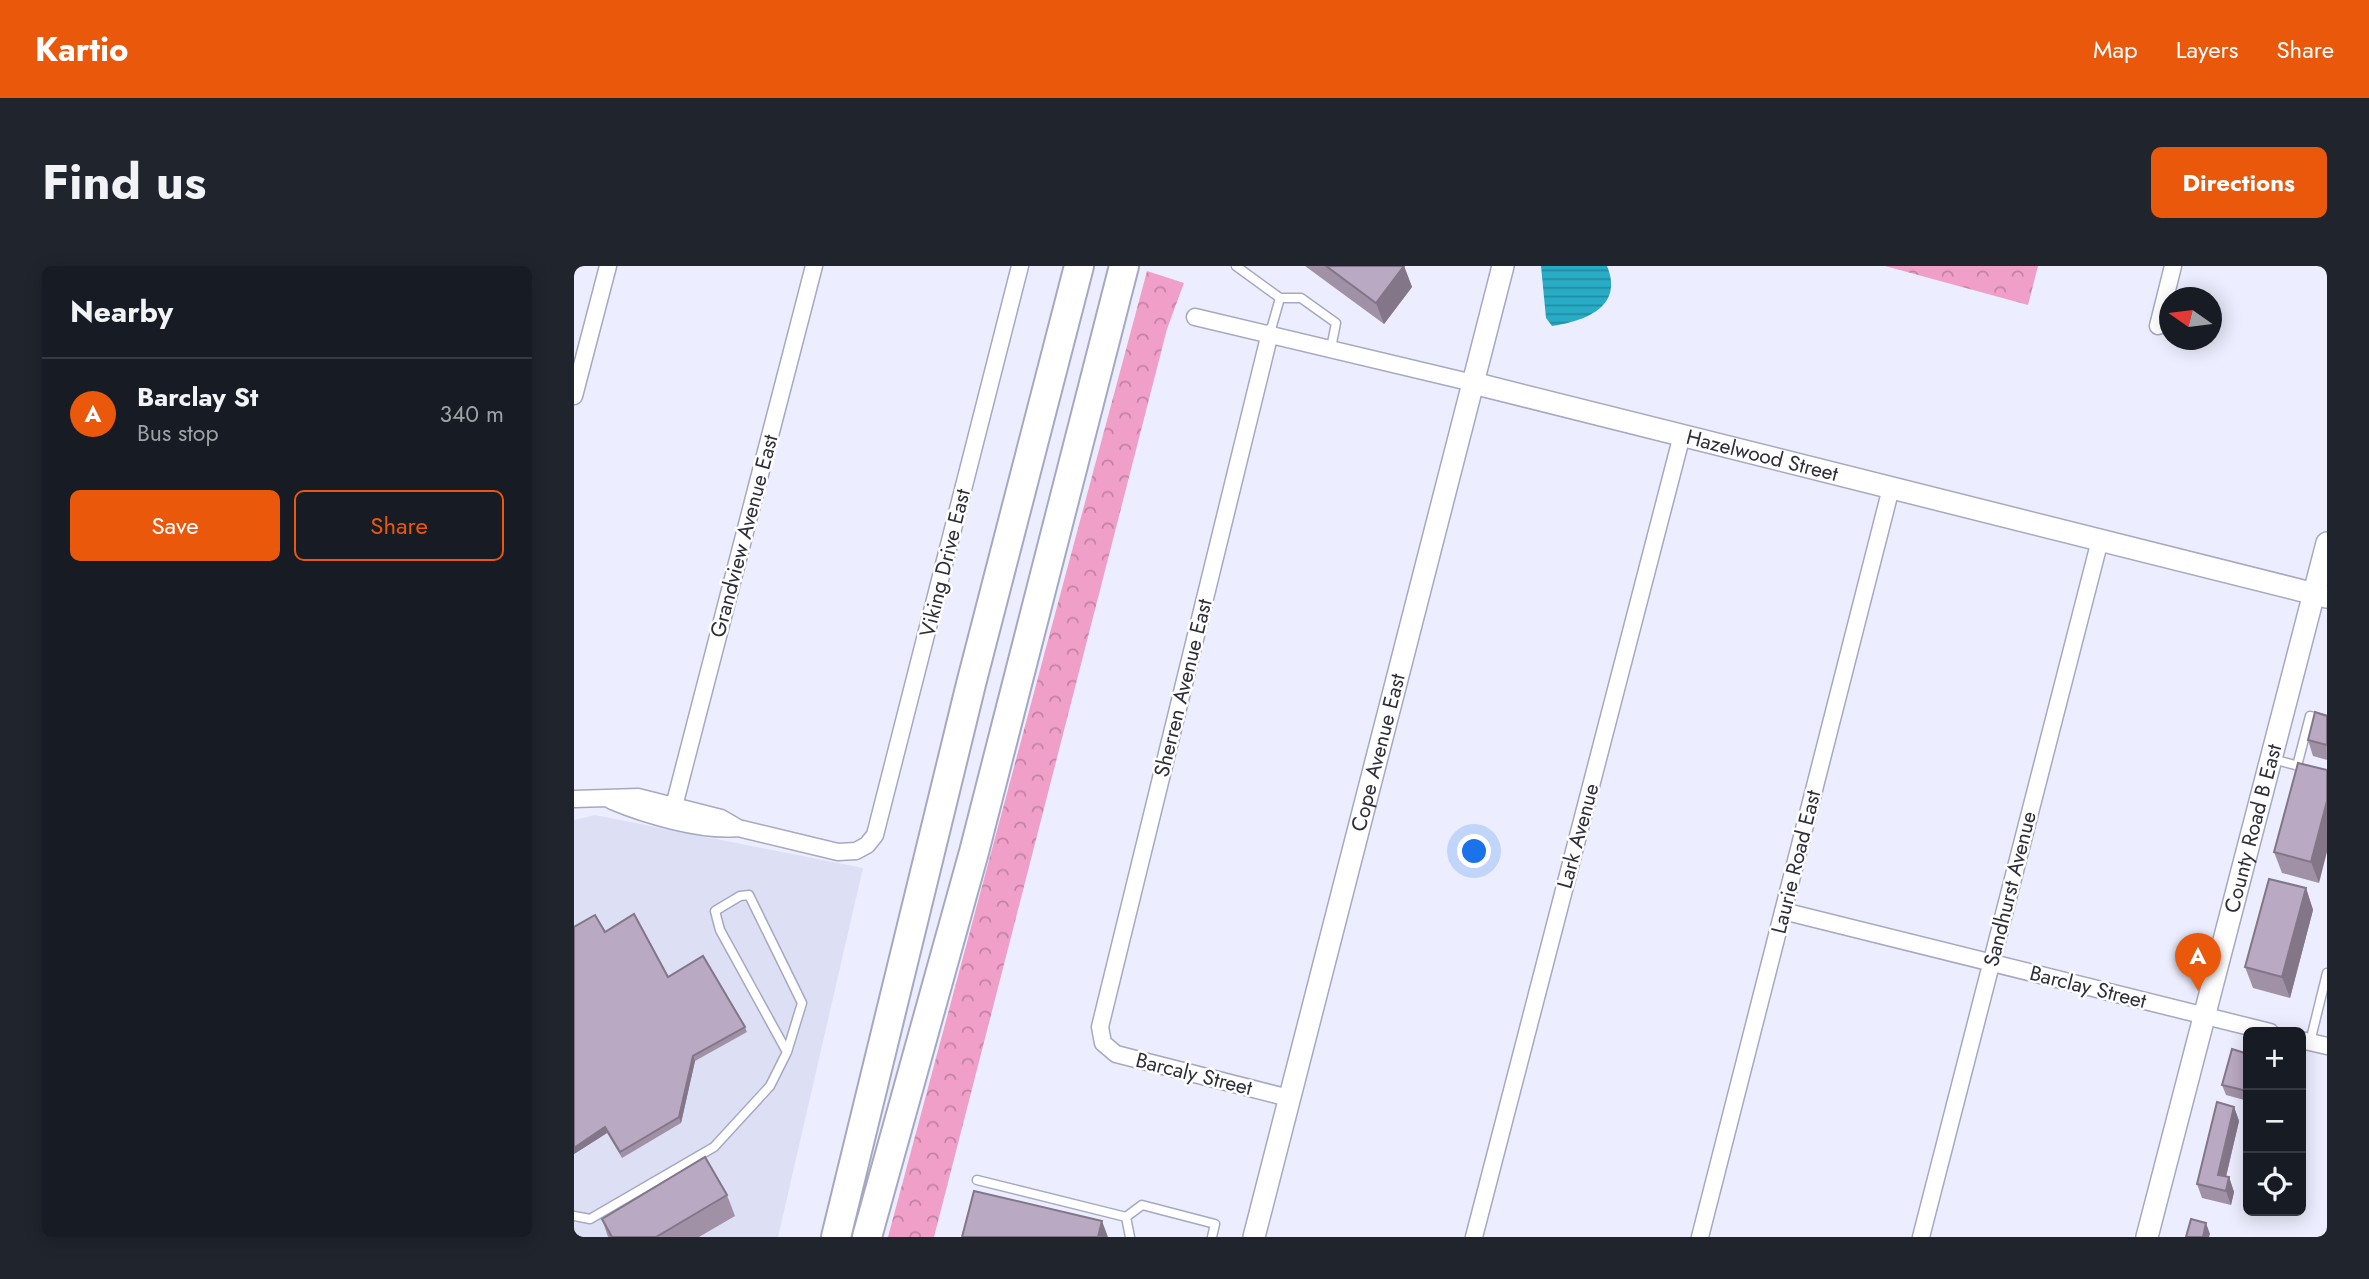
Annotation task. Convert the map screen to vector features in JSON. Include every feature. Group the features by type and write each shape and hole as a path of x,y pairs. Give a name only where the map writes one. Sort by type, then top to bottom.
{"highway":[{"path":"836,1232 975,670 1079,266"},
{"path":"867,1237 974,852 1124,266"},
{"path":"873,1237 893,1144"}],"street":[{"path":"574,396 608,266"},
{"name":"Grandview Avenue East","path":"674,806 814,266"},
{"path":"1003,266 1020,268"},
{"name":"Cope Avenue East","path":"1254,1237 1503,266"},
{"path":"2158,326 2173,266"},
{"name":"Viking Drive East","path":"738,828 838,852 856,851 867,845 875,835 1020,268"},
{"name":"Hazelwood Street","path":"1195,317 1473,383 2321,595"},
{"name":"Sherren Avenue East","path":"1103,1043 1100,1027 1270,333"},
{"name":"Lark Avenue","path":"1474,1237 1682,435"},
{"name":"Laurie Road East","path":"1700,1237 1891,488"},
{"name":"Sandhurst Avenue","path":"1920,1237 2100,540"},
{"name":"County Road B East","path":"2147,1237 2272,759 2321,595 2327,543"},
{"path":"574,799 638,797 721,818 738,828"},
{"path":"608,799 633,810 719,830 738,828"},
{"name":"Barclay Street","path":"1783,911 2250,1027"},
{"path":"2306,1041 2327,1046"},
{"name":"Barcaly Street","path":"1103,1043 1115,1054 1289,1098"}],"lane":[{"path":"1236,266 1280,298 1301,298 1336,323 1331,348"},
{"path":"1270,333 1280,298"},
{"path":"2297,765 2310,716 2327,720"},
{"path":"2272,759 2307,768"},
{"path":"574,1216 590,1219 713,1147 770,1086 787,1052 802,1003 749,895 740,896 715,911 720,930 787,1052"},
{"path":"2306,1038 2327,973"},
{"path":"977,1180 1126,1217"},
{"path":"1126,1217 1142,1205 1215,1224 1212,1237"},
{"path":"1126,1217 1130,1237"}],"shaded area":[{"path":"595,815 863,868 778,1237 574,1237 574,820"}],"green space":[{"path":"1885,266 2038,266 2028,305"},
{"path":"1147,271 1184,283 1167,329 934,1237 888,1237"}],"water":[{"path":"1541,266 1607,266 1611,280 1606,302 1588,316 1552,326 1546,318"}],"building":[{"path":"1326,266 1404,266 1376,303"},
{"path":"2315,712 2327,716 2327,745 2308,740"},
{"path":"2298,763 2327,770 2327,801 2311,862 2274,852"},
{"path":"2269,879 2306,888 2282,977 2245,967"},
{"path":"634,914 668,977 703,956 745,1027 693,1056 679,1117 620,1152 605,1127 574,1148 574,927 595,915 605,932"},
{"path":"2232,1049 2243,1052 2243,1090 2222,1085"},
{"path":"2217,1102 2234,1107 2218,1175 2229,1177 2226,1191 2197,1184"},
{"path":"705,1157 727,1195 656,1237 612,1237 602,1219"},
{"path":"974,1191 1102,1221 1098,1237 962,1237"},
{"path":"2191,1219 2206,1223 2203,1237 2186,1237"}],"place":[{"name":"Barclay St","path":"2198,991"}]}
